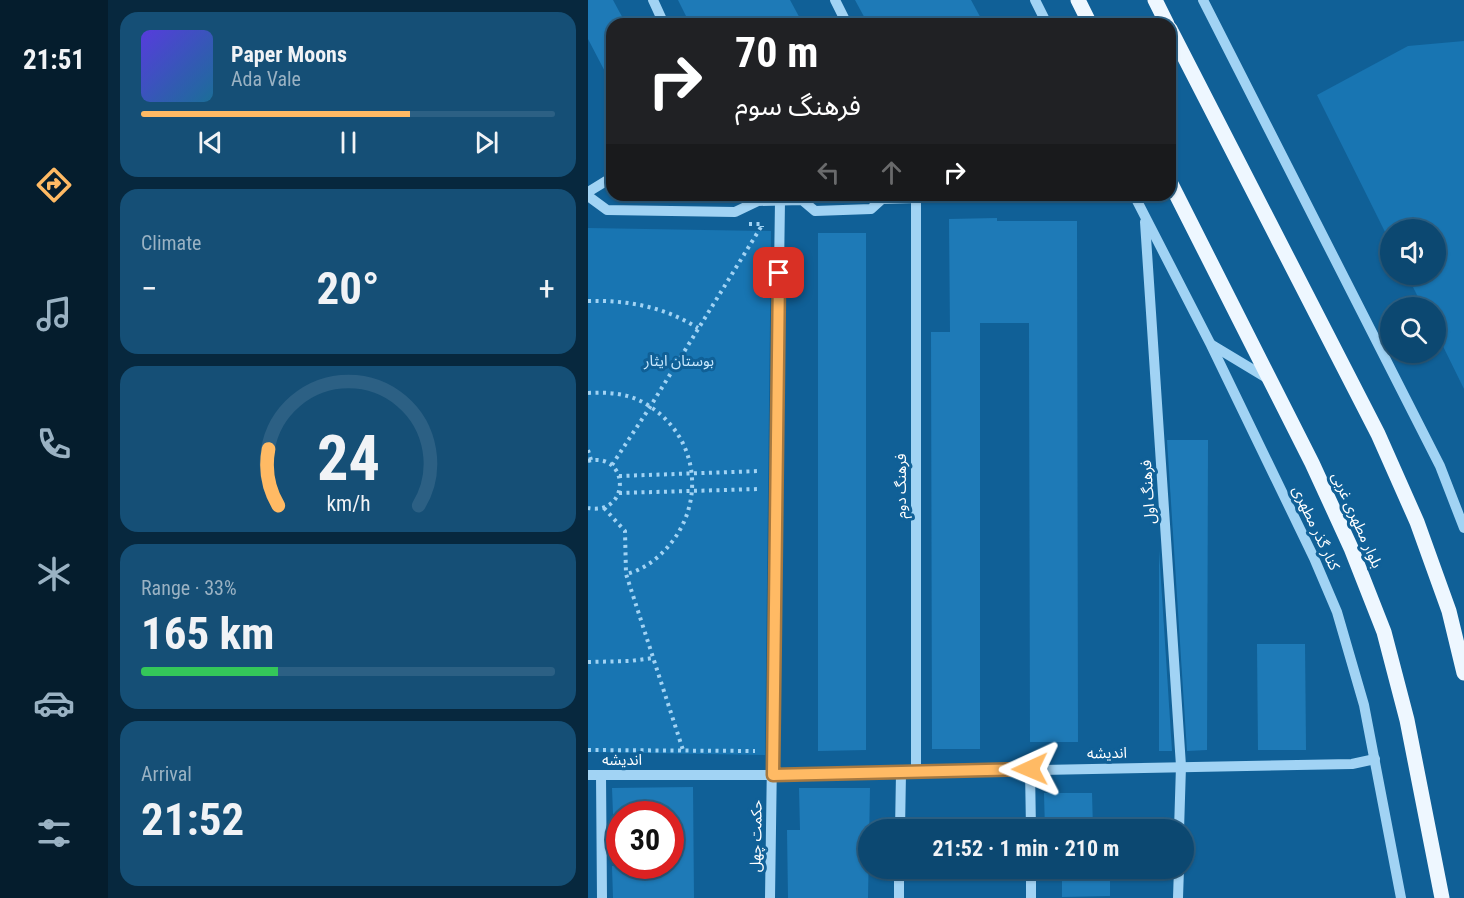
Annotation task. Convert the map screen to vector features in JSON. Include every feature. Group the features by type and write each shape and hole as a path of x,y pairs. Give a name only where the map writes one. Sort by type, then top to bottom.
{"main road":[{"path":"1078,0 1087,18"},
{"path":"1155,0 1164,18"},
{"path":"1176,41 1378,434 1417,522 1449,611 1464,673"},
{"name":"بلوار مطهری غربی","path":"1176,194 1352,548 1384,632 1407,720 1442,898"}],"street":[{"path":"652,0 661,18"},
{"path":"835,0 844,18"},
{"path":"1035,0 1044,18"},
{"path":"1203,0 1440,466 1464,528"},
{"path":"606,181 588,194 607,210 735,212 750,201"},
{"name":"حکمت چهل","path":"770,898 780,201"},
{"path":"807,201 814,211 871,209 877,201"},
{"name":"فرهنگ دوم","path":"916,201 916,772"},
{"name":"کنار گذر مطهری","path":"1137,201 1211,345 1314,558 1337,612 1364,705 1401,898"},
{"name":"فرهنگ اول","path":"1144,216 1181,766 1179,819"},
{"path":"1211,345 1270,381"},
{"name":"اندیشه","path":"588,775 773,775 1352,764 1375,759"},
{"path":"1030,769 1031,819"},
{"path":"900,819 901,773"},
{"path":"601,775 602,898"},
{"path":"899,879 899,898"},
{"path":"1031,879 1031,898"},
{"path":"1178,898 1179,879"}],"path":[{"path":"739,224 762,225"},
{"path":"762,225 762,236"},
{"path":"612,465 762,225"},
{"path":"588,301 645,305 671,313 699,328"},
{"path":"588,393 616,392 646,403 671,423 687,451 692,472 690,511 677,538 656,559 626,574"},
{"path":"588,450 589,460 598,459 612,465 619,476 619,493 611,504 604,508 588,508"},
{"path":"619,493 760,489 760,459"},
{"path":"619,476 760,471"},
{"path":"604,508 626,531 626,574 683,750"},
{"path":"588,662 652,658"},
{"path":"588,750 758,751"}],"green space":[{"path":"1464,41 1464,389 1446,352 1446,297 1418,297 1412,285 1446,285 1446,219 1380,219 1380,222 1317,95 1408,46"},
{"name":"بوستان ایثار","path":"588,228 771,231 765,755 588,752"}],"building":[{"path":"588,0 613,0 623,18 606,18 606,74 588,39"},
{"path":"678,0 790,0 800,18 687,18"},
{"path":"855,0 971,0 981,18 865,18"},
{"path":"997,218 997,221 1077,221 1078,742 1030,742 1029,323 980,323 980,749 932,749 931,332 950,332 949,219"},
{"path":"818,233 866,233 866,750 818,751"},
{"path":"1167,440 1208,440 1207,750 1187,751"},
{"path":"1159,550 1172,751 1159,751"},
{"path":"1257,644 1305,644 1306,750 1258,750"},
{"path":"693,787 694,898 613,898 612,879 684,879 684,801 612,801 612,788"},
{"path":"799,788 870,788 869,819 858,819 858,879 868,879 868,898 788,898 787,830 800,830"},
{"path":"1044,793 1092,793 1093,819 1045,819"},
{"path":"1062,879 1110,879 1110,896 1062,897"}],"route":[{"path":"779,273 773,775 1030,769"}]}
